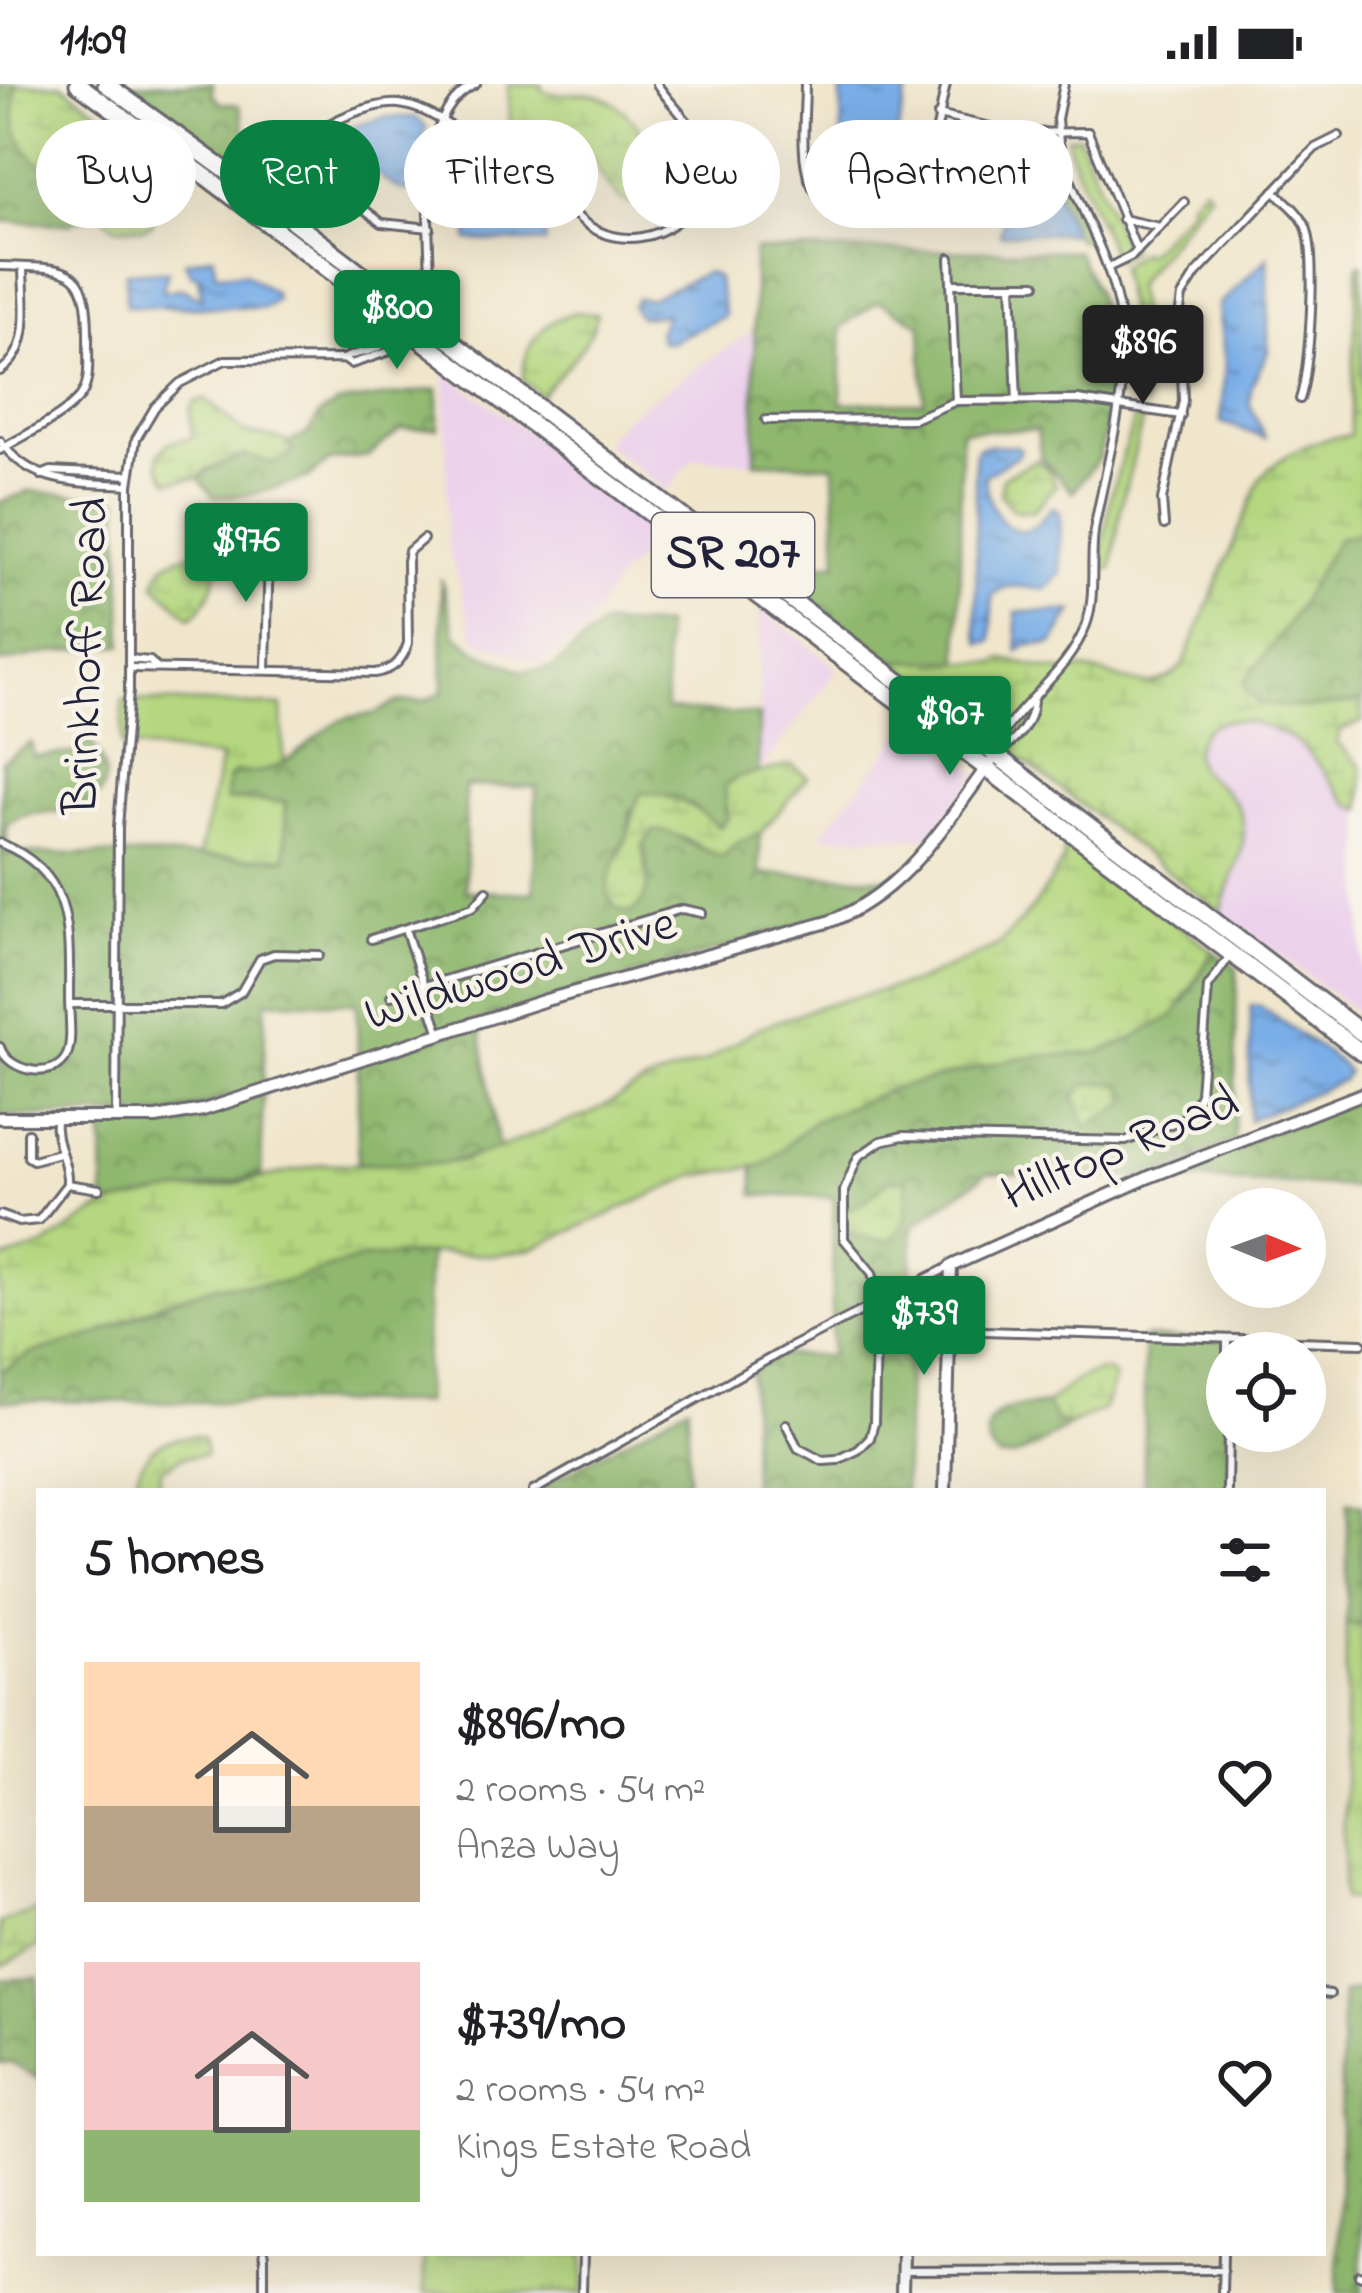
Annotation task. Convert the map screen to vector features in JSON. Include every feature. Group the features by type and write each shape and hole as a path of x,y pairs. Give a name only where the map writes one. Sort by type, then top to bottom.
{"highway":[{"name":"SR 207","path":"78,84 408,323 1362,1033"},
{"name":"SR 207","path":"106,84 408,323"},
{"name":"SR 207","path":"992,759 1231,954 1362,1053"}],"street":[{"path":"445,120 461,92 476,84"},
{"path":"593,228 643,238 672,227 702,186 705,171 698,139 657,84"},
{"path":"805,84 805,120"},
{"path":"937,120 946,84"},
{"path":"1059,120 1064,84"},
{"path":"340,120 388,104 418,109 438,120"},
{"path":"938,115 960,120"},
{"path":"1073,133 1088,132 1137,250"},
{"path":"1164,525 1162,500 1184,371 1182,296 1196,274 1315,148 1339,136"},
{"path":"992,759 1010,719 1033,702 1085,629 1090,613 1093,535 1121,408 1124,348 1107,268 1073,187"},
{"path":"1274,191 1299,214 1309,237 1308,368 1300,399"},
{"path":"1107,268 1137,250 1184,202"},
{"path":"1122,218 1160,227"},
{"path":"408,323 429,290 430,228"},
{"path":"950,258 956,401"},
{"path":"0,266 62,270 84,290 89,306 88,376 79,399 2,446 17,462 41,475 51,471 129,480"},
{"path":"0,370 11,364 22,347 22,267"},
{"path":"951,284 1036,284"},
{"path":"1012,284 1017,401"},
{"name":"Brinkhoff Road","path":"116,1119 118,826 129,664 129,480 136,439 154,407 205,368 247,357 344,359 351,353 376,349 408,323"},
{"path":"766,419 914,419 956,401 1078,400 1180,415"},
{"path":"265,536 269,549 266,670"},
{"path":"129,664 145,660 154,665 375,673 398,663 408,643 409,551 423,539"},
{"path":"992,759 1018,737 1033,702"},
{"name":"Wildwood Drive","path":"0,1118 167,1118 203,1110 546,1000 828,922 859,909 913,866 992,759"},
{"path":"0,843 40,868 67,910 69,1049 59,1066 13,1066 0,1047"},
{"path":"371,939 473,907 487,891"},
{"path":"391,996 682,909 702,913"},
{"path":"405,929 440,1034"},
{"path":"787,1424 798,1448 816,1460 837,1460 865,1445 874,1424 878,1303 872,1274 844,1239 844,1191 858,1157 881,1141 903,1136 1126,1141 1181,1120 1200,1094 1208,987 1231,954"},
{"path":"69,1004 221,1004 242,992 260,958 319,955"},
{"name":"Hilltop Road","path":"538,1488 792,1346 951,1266 1113,1192 1362,1094"},
{"path":"0,1215 19,1222 39,1220 67,1184 56,1119"},
{"path":"28,1133 28,1157 33,1160 59,1153"},
{"path":"67,1184 99,1189"},
{"path":"945,1488 951,1266"},
{"path":"948,1330 1206,1338"},
{"path":"1326,1342 1362,1343"},
{"path":"1228,1452 1228,1488"},
{"path":"264,2256 264,2293"},
{"path":"582,2293 583,2256"},
{"path":"902,2256 902,2293"},
{"path":"1222,2293 1223,2256"},
{"path":"902,2271 1223,2270"}],"shaded area":[{"path":"754,330 755,462 693,458 667,491 604,443 621,421"},
{"path":"445,372 666,534 618,578 579,638 541,663 475,640 447,543"},
{"path":"759,607 838,669 758,772 759,715"},
{"path":"1237,720 1298,741 1353,807 1362,809 1362,1016 1221,912 1226,895 1224,789 1205,776 1195,759 1198,740 1209,726"},
{"path":"911,722 979,773 930,838 820,836"}],"green space":[{"path":"0,84 17,84 15,91 36,137 36,223 0,221"},
{"path":"17,84 62,84 110,120 36,120 36,160 20,137 14,105"},
{"path":"130,84 213,84 212,94 220,103 239,105 242,120 220,120 220,151 196,133 196,120 178,120"},
{"path":"508,84 541,84 549,92 592,94 616,105 632,120 622,120 622,200 598,169 598,120 510,120"},
{"path":"1073,136 1079,136 1125,248 1131,249 1115,260 1073,160"},
{"path":"1204,186 1210,192 1135,285 1145,351 1144,403 1135,402 1132,333 1119,267 1140,252 1146,254 1191,207 1189,202"},
{"path":"1073,212 1085,239 1077,240 1072,228"},
{"path":"754,250 1077,251 1096,292 1113,360 1109,414 1099,458 1073,492 1041,458 1037,430 961,430 959,662 894,661 757,565 837,563 834,465 755,462","holes":["879,301 921,325 924,402 841,403 841,327"]},
{"path":"1362,264 1362,532 1338,538 1280,636 1244,681 1247,692 1260,705 1313,708 1362,702 1362,722 1340,730 1337,743 1362,767 1362,809 1353,807 1309,754 1285,736 1239,721 1220,722 1207,729 1197,744 1196,762 1233,799 1244,829 1221,912 894,661 995,663 1003,659 1059,671 1088,670 1139,683 1162,681 1173,674 1184,663 1261,477 1301,448 1350,435 1358,265"},
{"path":"576,312 597,314 593,327 541,395 523,381 530,347 553,322"},
{"path":"438,389 438,428 401,429 368,456 329,461 309,478 250,495 214,497 198,478 231,461 292,450 288,443 307,434 320,414 338,403"},
{"path":"206,400 243,432 285,440 292,450 289,458 273,463 245,455 207,469 198,478 168,481 159,454 169,442 192,438 190,410 195,402"},
{"path":"1135,416 1143,418 1121,506 1112,569 1100,569 1111,495"},
{"path":"1036,460 1050,471 1056,486 1032,512 1013,510 1000,494 1003,477"},
{"path":"30,491 119,499 123,645 0,663 0,502"},
{"path":"1362,532 1362,702 1313,708 1260,705 1246,692 1244,681 1280,636 1338,538"},
{"path":"188,554 205,554 217,570 204,604 190,617 155,584 166,564"},
{"path":"441,578 455,634 478,652 523,671 553,668 602,625 664,626 666,710 759,715 758,772 738,777 725,808 728,819 718,827 689,803 631,809 627,837 620,848 647,869 643,844 653,831 669,830 723,857 736,843 760,834 760,874 897,878 850,911 358,1057 357,1003 266,1001 263,1088 166,1115 0,1116 2,761 31,743 34,757 80,752 85,736 100,757 105,779 97,798 87,805 31,814 6,825 8,853 286,858 285,802 226,800 228,779 236,772 253,773 282,764 344,719 376,713 398,702 425,700 443,691","holes":["465,786 536,787 534,893 466,891"]},
{"path":"123,700 282,706 284,765 261,774 236,772 234,800 285,801 287,858 199,857 221,758 122,746"},
{"path":"792,765 808,777 760,834 736,843 723,857 679,836 653,831 643,845 644,899 630,913 611,901 612,871 641,793 683,803 719,827 728,819 725,786 738,777"},
{"path":"1065,841 1213,951 1174,1015 1128,1041 1100,1052 1017,1058 889,1090 814,1121 764,1165 694,1176 529,1250 362,1258 281,1283 217,1285 159,1304 98,1334 30,1354 0,1372 0,1261 46,1245 98,1210 324,1164 465,1160 590,1114 645,1083 707,1061 758,1028 823,1005 913,983 998,946 1035,905 1063,861"},
{"path":"1213,951 1237,968 1234,1141 1140,1178 987,1173 913,1226 904,1488 752,1488 751,1371 779,1355 831,1356 834,1197 754,1195 754,1167 764,1164 814,1121 889,1090 1017,1058 1100,1052 1185,1002"},
{"path":"479,1024 499,1150 441,1164 358,1163 358,1063"},
{"path":"1123,1084 1127,1103 1087,1127 1075,1097 1085,1085"},
{"path":"263,1094 261,1176 104,1208 103,1122 148,1122"},
{"path":"1362,1097 1362,1187 1153,1178"},
{"path":"890,1179 906,1181 907,1206 901,1228 890,1241 855,1237 841,1223 845,1211"},
{"path":"429,1254 424,1403 0,1401 0,1372 30,1354 98,1334 185,1294 217,1285 281,1283 362,1258"},
{"path":"1144,1337 1206,1339 1206,1452 1228,1452 1229,1488 1144,1488"},
{"path":"1106,1371 1115,1378 1104,1409 1068,1426 1056,1421 1047,1404 1080,1378"},
{"path":"1047,1404 1056,1420 1068,1426 1014,1457 999,1458 993,1452 987,1439 992,1419 1010,1408"},
{"path":"688,1405 688,1480 675,1488 540,1488"},
{"path":"197,1436 203,1439 206,1455 183,1457 161,1470 159,1488 134,1488 146,1456 171,1440"},
{"path":"1348,1503 1362,1504 1362,1625 1346,1624"},
{"path":"1346,1624 1362,1625 1362,1900 1343,1899"},
{"path":"36,1911 36,1948 0,1967 0,1923"},
{"path":"36,1978 36,2077 12,2063 0,2063 0,1980"},
{"path":"1362,1988 1362,2293 1338,2293 1342,1994"},
{"path":"424,2256 584,2256 584,2293 424,2293"}],"water":[{"path":"841,84 909,84 900,120 841,120"},
{"path":"415,117 419,120 404,120 404,191 380,176 380,120 375,120"},
{"path":"468,228 539,228 546,237 545,243 468,240"},
{"path":"1001,228 1071,228 1073,233 1000,234"},
{"path":"213,255 216,274 244,273 274,293 276,300 264,308 126,306 126,272 168,271 162,292 182,288 202,299 199,281 203,278 191,274 185,262"},
{"path":"1268,257 1268,352 1249,402 1265,438 1221,422 1225,363 1218,306"},
{"path":"707,272 717,278 725,316 670,342 661,341 658,333 666,314 639,317 632,306 637,298 649,299"},
{"path":"988,445 1020,449 1018,455 985,475 992,505 1004,523 1022,530 1035,526 1053,507 1060,512 1061,574 1046,589 1011,586 992,596 992,641 981,643 977,632 975,453"},
{"path":"1073,611 1053,644 1026,645 1018,651 1016,612"},
{"path":"1251,1005 1260,1006 1339,1062 1347,1072 1343,1080 1249,1120"}]}
